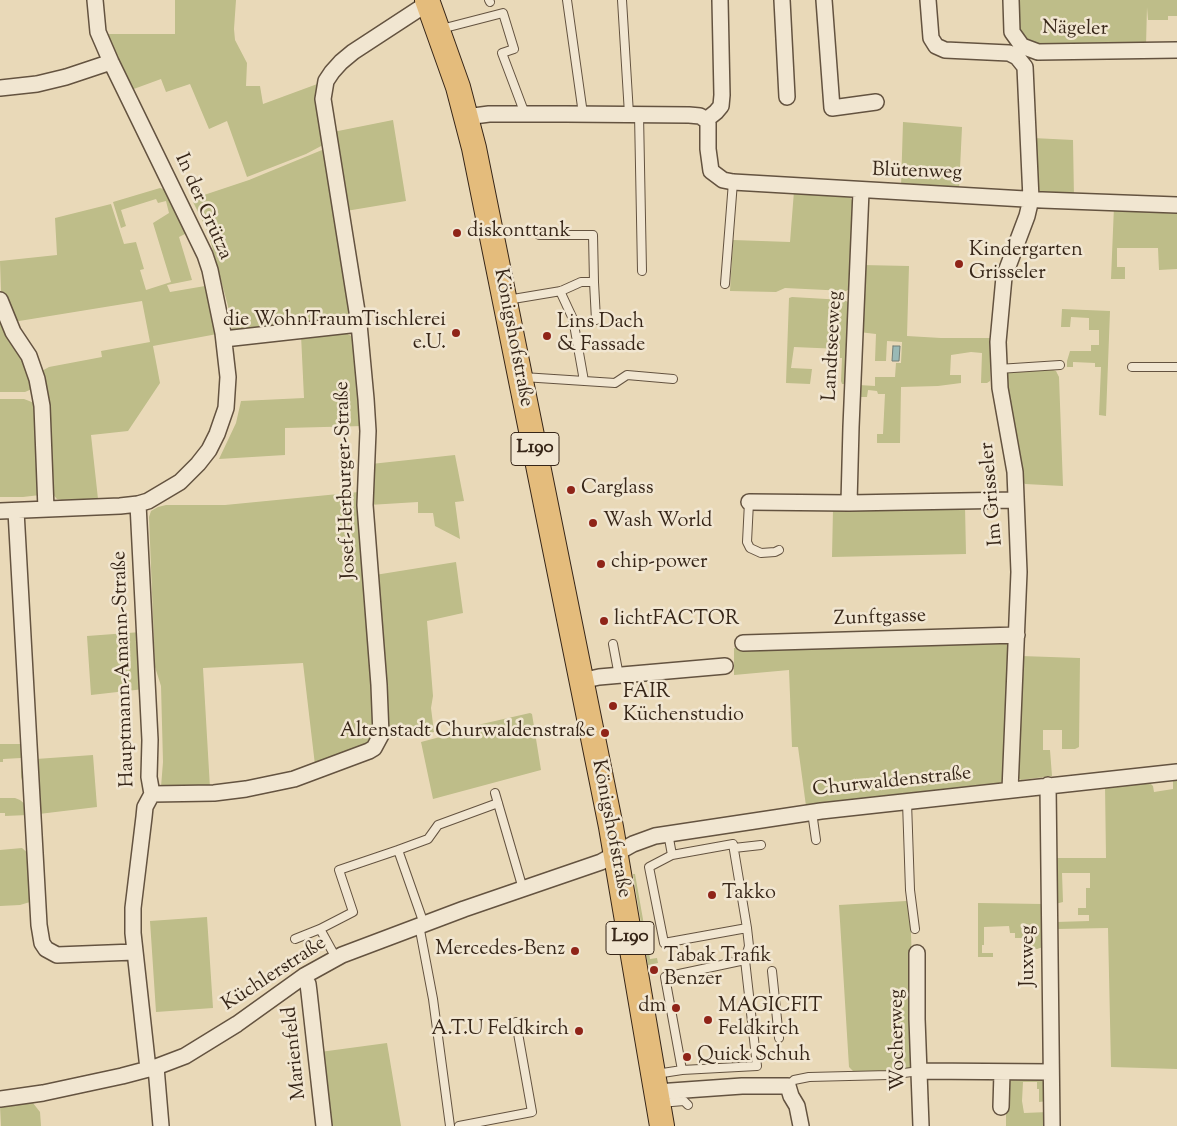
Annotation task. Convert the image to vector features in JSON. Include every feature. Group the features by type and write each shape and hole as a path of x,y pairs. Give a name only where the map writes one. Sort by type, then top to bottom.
{"main road":[{"name":"Königshofstraße","path":"428,2 466,117 474,148 615,853 658,1099"}],"street":[{"name":"In der Grütza","path":"0,511 138,504 162,494 180,482 209,450 226,408 228,393 224,339 210,270 205,255 98,32 95,0"},
{"path":"466,117 488,114 634,114 695,115 706,120 721,106 720,0"},
{"path":"782,0 787,97"},
{"path":"824,0 832,108 876,102"},
{"name":"Im Grisseler","path":"928,0 931,38 936,46 945,50 1009,53 1017,57 1026,67 1031,199 1028,216 1004,277 998,342 998,369 1015,472 1019,572 1018,634 1010,790"},
{"name":"Nägeler","path":"1011,0 1012,32 1022,46 1038,52 1177,50"},
{"name":"Josef-Herburger-Straße","path":"152,794 214,794 246,790 294,779 363,754 374,748 379,741 382,728 365,505 368,431 359,324 325,112 324,89 332,72 353,52 428,2"},
{"path":"0,88 37,84 59,79 111,62"},
{"name":"Blütenweg","path":"706,120 709,130 708,149 712,171 722,180 733,182 861,191 1177,205"},
{"name":"Landtseeweg","path":"849,504 850,427 861,191"},
{"path":"0,300 14,332 29,356 37,379 42,406 46,509"},
{"path":"224,339 359,324"},
{"path":"749,502 849,504 1016,500"},
{"name":"Hauptmann-Amann-Straße","path":"138,504 150,740 149,777 152,794 145,807 133,924 134,952 152,1068"},
{"path":"16,511 39,925 42,943 46,949 57,955 134,952"},
{"name":"Zunftgasse","path":"743,643 1018,634"},
{"path":"581,680 725,666"},
{"name":"Churwaldenstraße","path":"615,853 643,840 675,830 732,836 812,812 1177,772"},
{"name":"Juxweg","path":"1048,785 1052,1126"},
{"name":"Küchlerstraße","path":"0,1099 79,1086 152,1068 185,1056 237,1024 304,976 357,948 601,862 615,853"},
{"name":"Wocherweg","path":"917,953 921,1126"},
{"name":"Marienfeld","path":"304,976 308,984 324,1126"},
{"path":"152,1068 161,1126"},
{"path":"919,1071 1051,1072"},
{"path":"1002,1072 1002,1107"},
{"path":"658,1099 733,1087 788,1086 797,1106 801,1126"}],"lane":[{"path":"567,0 584,114"},
{"path":"622,0 634,114 642,271"},
{"path":"438,29 503,13 514,49 502,54 525,114"},
{"path":"725,284 733,182"},
{"path":"540,235 593,235 596,320"},
{"path":"505,300 560,291 581,282 594,282"},
{"path":"560,291 573,318 584,381"},
{"path":"998,369 1060,365"},
{"path":"1132,367 1177,367"},
{"path":"520,377 614,383 627,376 673,379"},
{"path":"749,502 748,542 750,548 761,553 778,550"},
{"path":"613,644 619,676"},
{"path":"495,793 523,889"},
{"path":"907,802 910,890 915,930"},
{"path":"295,939 353,912 339,870 428,839 438,825 498,803"},
{"path":"812,812 816,840"},
{"path":"672,855 675,830"},
{"path":"658,1099 682,1070 757,1066 745,960 750,946 732,836"},
{"path":"747,928 664,942 649,867 672,855 732,836 761,845"},
{"path":"398,850 422,924 450,1126"},
{"path":"320,929 336,958"},
{"path":"682,1070 666,977 745,960"},
{"path":"772,971 780,1038"},
{"path":"459,1126 532,1112 516,1022"},
{"path":"788,1086 794,1080 809,1077 889,1075 919,1071"},
{"path":"658,1099 684,1101 688,1105"}],"shaded area":[{"path":"175,0 236,0 235,40 247,63 246,86 260,86 263,104 320,83 323,145 306,154 247,177 227,121 209,129 190,84 166,92 161,79 131,90 106,34 175,34"},
{"path":"1017,0 1177,0 1177,16 1168,16 1168,20 1148,20 1147,7 1146,46 1037,48 1020,36"},
{"path":"393,120 406,201 346,211 333,132"},
{"path":"903,122 962,127 959,190 901,187"},
{"path":"1033,138 1073,140 1074,198 1036,193"},
{"path":"322,150 326,151 351,313 348,318 236,332 232,330 228,306 208,232 193,202 201,196 249,180"},
{"path":"160,188 170,191 189,232 179,237 192,280 167,285 170,292 205,286 208,288 217,334 153,346 160,383 128,431 91,435 98,499 57,499 51,492 40,372 49,367 102,357 101,351 150,342 142,301 13,322 1,291 0,261 57,255 55,218 111,204 124,244 136,242 144,269 140,270 146,290 171,282 153,223 169,213 166,201 158,203 156,199 121,210 126,226 121,228 113,202"},
{"path":"794,191 843,193 850,197 853,202 855,209 850,289 846,291 785,288 776,292 730,291 733,240 790,242"},
{"path":"1114,206 1177,209 1177,269 1159,270 1158,248 1117,248 1117,267 1125,267 1125,279 1111,279"},
{"path":"862,265 909,266 907,336 991,338 990,381 987,383 981,383 982,353 971,352 951,355 950,375 961,375 961,383 901,387 900,443 877,443 877,434 883,434 885,394 878,394 877,391 868,390 867,397 858,397 859,385 875,386 875,377 895,377 896,363 901,363 902,342 887,341 886,361 875,361 876,334 859,332"},
{"path":"789,298 844,300 848,302 850,306 847,380 845,384 842,384 841,381 842,358 840,358 840,349 794,347 791,368 812,369 810,384 786,383"},
{"path":"1062,309 1110,311 1106,416 1099,415 1101,367 1095,367 1095,363 1073,362 1073,367 1067,367 1070,351 1091,351 1091,345 1099,345 1099,330 1089,330 1089,318 1071,317 1070,327 1061,327"},
{"path":"0,313 26,365 32,389 25,392 0,392"},
{"path":"344,332 353,337 363,426 285,428 285,455 219,459 236,423 241,401 304,398 301,335"},
{"path":"1050,369 1056,371 1059,377 1063,486 1025,484 1021,480 1004,379 1012,371"},
{"path":"0,399 24,399 37,404 40,495 0,497"},
{"path":"455,455 464,501 455,502 460,539 435,526 433,513 418,513 418,502 369,505 371,464"},
{"path":"359,492 374,733 371,740 365,746 315,765 303,663 203,668 210,788 161,787 163,762 161,686 155,667 149,517 151,511 166,505 225,505"},
{"path":"965,506 966,554 832,557 833,509"},
{"path":"456,562 463,613 427,621 434,732 398,738 393,736 387,729 375,575"},
{"path":"141,632 144,689 91,695 87,636"},
{"path":"1009,639 1004,781 994,785 806,806 798,747 792,747 789,670 734,675 734,648"},
{"path":"1021,656 1080,658 1079,747 1075,749 1062,749 1062,730 1043,730 1043,750 1050,750 1052,776 1021,780 1018,778"},
{"path":"532,714 541,770 433,799 421,742 459,732 473,726"},
{"path":"0,744 24,744 24,787 21,777 21,758 3,759 3,762 0,762"},
{"path":"93,755 97,807 39,814 36,759"},
{"path":"1173,778 1177,779 1177,1069 1111,1067 1108,928 1056,929 1056,922 1089,921 1089,915 1078,915 1078,908 1086,908 1086,888 1090,888 1090,873 1062,873 1063,902 1055,904 1055,858 1106,858 1105,785 1150,783 1153,786 1154,792 1173,789"},
{"path":"0,798 20,800 26,805 28,815 5,816 5,813 0,813"},
{"path":"22,848 30,855 33,899 20,905 0,906 0,850"},
{"path":"633,874 635,874 650,959 657,958 658,963 648,965"},
{"path":"906,901 910,903 913,1064 911,1068 905,1070 855,1073 849,1067 839,905"},
{"path":"978,903 1043,904 1043,947 1022,949 1022,938 1015,938 1015,933 1010,933 1009,926 984,927 982,953 993,953 993,957 978,957"},
{"path":"207,917 213,1008 156,1012 150,921"},
{"path":"387,1043 401,1126 327,1126 320,1052"},
{"path":"1006,1076 1047,1076 1048,1101 1039,1102 1037,1082 1023,1082 1022,1101 1024,1113 1048,1112 1049,1126 1006,1126"},
{"path":"33,1103 40,1112 41,1126 1,1126 0,1106"}],"water":[{"path":"893,346 900,346 899,361 892,361"}],"place":[{"name":"diskonttank","path":"457,233"},
{"name":"Kindergarten Grisseler","path":"959,264"},
{"name":"die WohnTraumTischlerei e.U.","path":"456,333"},
{"name":"Lins Dach & Fassade","path":"547,336"},
{"name":"Carglass","path":"571,490"},
{"name":"Wash World","path":"593,523"},
{"name":"chip-power","path":"601,564"},
{"name":"lichtFACTOR","path":"604,621"},
{"name":"FAIR Küchenstudio","path":"613,706"},
{"name":"Altenstadt Churwaldenstraße","path":"605,733"},
{"name":"Takko","path":"712,895"},
{"name":"Mercedes-Benz","path":"575,951"},
{"name":"Tabak Trafik Benzer","path":"654,970"},
{"name":"dm","path":"676,1008"},
{"name":"MAGICFIT Feldkirch","path":"708,1020"},
{"name":"A.T.U Feldkirch","path":"579,1031"},
{"name":"Quick Schuh","path":"687,1057"}]}
